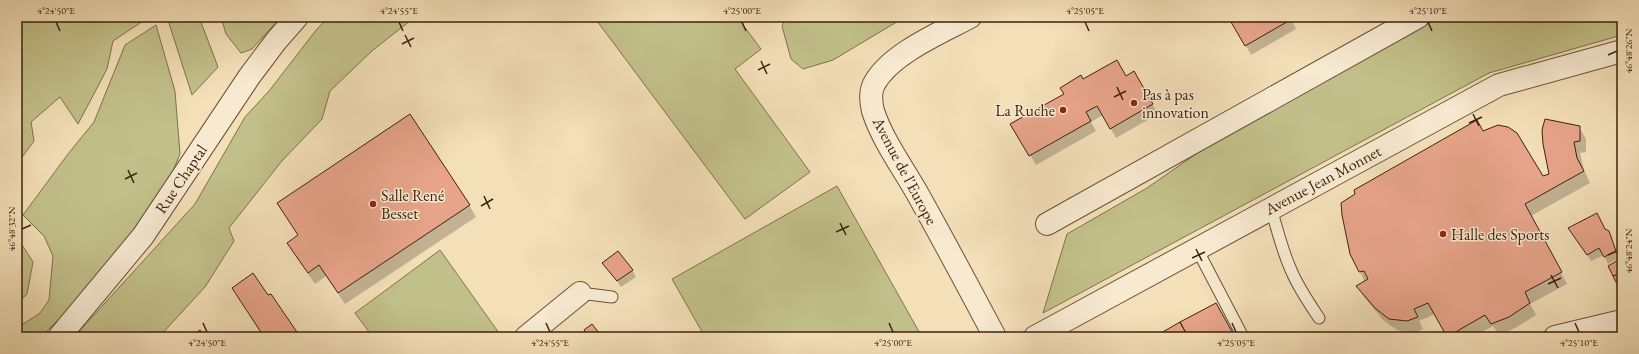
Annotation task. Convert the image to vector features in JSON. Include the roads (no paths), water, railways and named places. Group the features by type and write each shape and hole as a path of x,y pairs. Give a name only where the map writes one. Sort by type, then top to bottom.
{"street":[{"name":"Rue Chaptal","path":"59,337 143,236 249,77 276,41 297,17"},
{"name":"Avenue de l'Europe","path":"970,17 908,51 892,62 874,85 871,96 873,109 879,126 995,337"},
{"path":"1047,224 1418,17"},
{"name":"Avenue Jean Monnet","path":"1035,337 1499,86 1622,51"},
{"path":"526,337 580,293"},
{"path":"1555,337 1622,321"}],"lane":[{"path":"1271,208 1291,271 1319,318"},
{"path":"1197,249 1243,337"},
{"path":"580,293 612,297"}],"place":[{"name":"Pas à pas innovation","path":"1134,103"},
{"name":"La Ruche","path":"1063,110"},
{"name":"Salle René Besset","path":"373,204"},
{"name":"Halle des Sports","path":"1443,234"}]}
